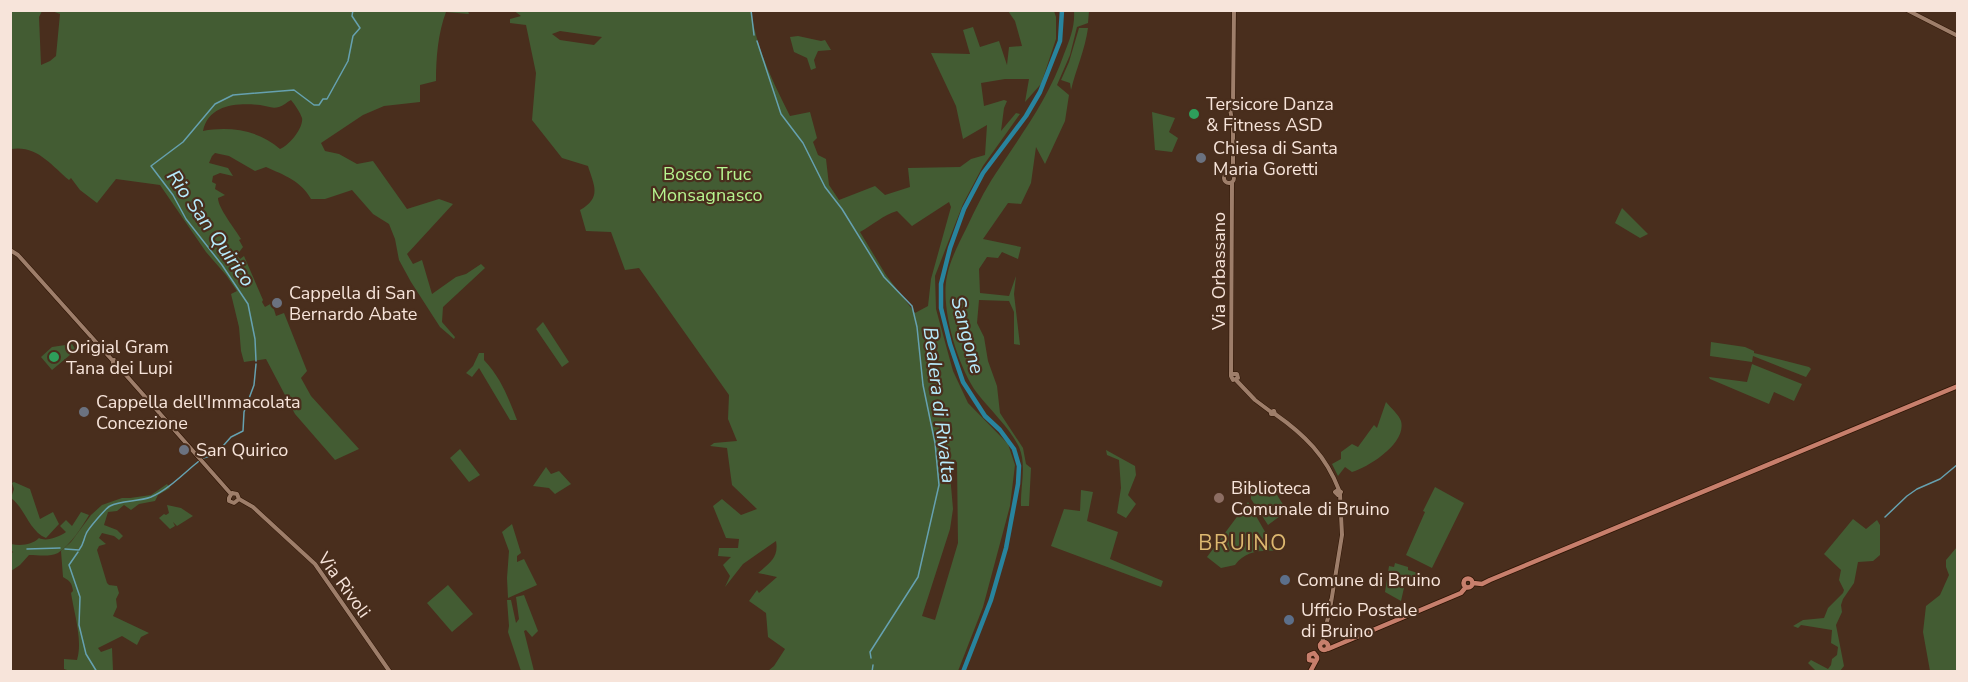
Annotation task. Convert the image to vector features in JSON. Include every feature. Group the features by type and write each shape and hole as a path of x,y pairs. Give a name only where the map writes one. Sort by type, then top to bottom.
{"main road":[{"path":"1906,10 1958,36"},
{"name":"Via Orbassano","path":"1234,13 1233,90 1232,102 1227,105 1232,109 1233,126 1233,161 1230,183 1232,190 1232,353 1236,376 1244,387 1255,400 1296,429 1312,444 1327,463 1336,484 1343,517 1325,645"},
{"name":"Via Orbassano","path":"1230,183 1227,183 1225,179 1226,174 1232,173"},
{"name":"Via Rivoli","path":"10,250 18,255 231,494 237,494 239,499 253,507 315,564 390,672"},
{"path":"1309,672 1314,659 1325,645 1461,593 1466,587 1470,588 1473,583 1482,584 1958,386"},
{"name":"Via Rivoli","path":"231,494 229,498 231,502 235,503 239,499"},
{"path":"1309,672 1309,660 1314,659"}],"green space":[{"name":"Bosco Truc Monsagnasco","path":"513,10 751,11 761,52 790,116 810,112 817,138 813,142 818,155 826,159 829,185 839,200 875,186 885,195 910,187 908,168 960,167 971,159 985,155 987,125 963,139 956,106 931,53 970,54 963,30 973,27 980,47 999,41 1007,65 1009,47 1022,46 1015,21 1008,11 1054,11 1056,39 1041,84 1025,102 1029,79 1005,79 981,83 984,106 1007,101 1001,131 1016,113 1020,114 983,166 963,204 935,276 936,309 953,371 968,403 1008,444 1015,465 1010,506 983,607 958,671 768,671 785,649 768,637 766,613 749,601 757,590 759,593 777,577 758,573 775,556 776,541 743,564 725,587 730,576 723,565 731,557 718,556 719,548 738,548 739,539 726,538 713,506 722,499 741,515 757,509 732,485 727,448 710,446 714,443 737,441 728,419 729,395 639,268 625,270 611,232 586,231 580,210 594,196 592,179 588,166 562,158 532,120 536,73 526,25 510,23 510,19 521,16","holes":["560,31 602,37 594,45 560,40 552,34","949,202 951,207 931,279 928,306 915,313 886,275 860,232 897,211 912,226","957,462 958,543 935,620 922,616 950,529 953,509 949,463"]},
{"path":"10,11 42,11 39,17 41,65 56,56 60,14 52,11 468,11 469,14 446,12 438,46 436,81 420,85 420,102 384,106 363,115 321,143 325,151 339,154 357,164 373,161 407,209 439,199 453,204 407,254 413,264 422,260 432,294 456,277 466,274 481,264 485,268 443,307 442,322 455,337 454,339 440,327 411,282 399,260 389,224 373,214 352,190 325,199 311,199 297,183 266,167 255,171 229,156 215,153 212,156 209,163 228,168 233,176 220,173 213,176 212,182 216,184 215,189 225,195 218,198 219,202 241,239 239,240 243,247 237,255 240,259 244,256 265,307 272,303 276,316 284,313 307,371 301,378 311,396 359,449 335,460 295,414 266,359 244,362 231,294 237,291 206,252 160,185 116,179 97,203 80,190 71,178 69,180 43,157 28,150 11,149","holes":["291,100 300,113 302,122 295,136 280,149 263,137 243,131 233,129 203,131 211,115 225,107 251,104 276,108"]},
{"path":"1074,11 1089,11 1088,23 1077,27 1070,55 1057,85 1069,95 1065,121 1045,164 1036,147 1031,183 1021,204 1008,203 983,239 1021,247 1018,259 1002,252 998,258 987,257 979,269 980,293 1009,296 1016,276 1014,294 1020,345 1014,344 1014,312 1009,301 979,300 977,323 984,337 988,361 997,386 1000,413 1023,448 1026,464 1031,468 1029,506 1021,506 1023,469 1019,447 1005,426 977,393 963,368 948,320 947,276 952,258 980,201 1051,86 1072,33"},
{"path":"1079,28 1088,28 1071,90 1070,83 1061,80"},
{"path":"790,37 825,40 831,50 818,51 814,60 816,68 811,70 807,58 794,52"},
{"path":"1152,112 1175,118 1169,132 1178,138 1172,152 1155,150"},
{"path":"1622,208 1648,234 1640,238 1615,223"},
{"path":"543,322 569,362 562,367 536,329"},
{"path":"1711,342 1745,347 1754,353 1811,369 1806,377 1753,356 1752,362 1710,356"},
{"name":"Origial Gram Tana dei Lupi","path":"72,344 76,350 52,370 41,357 52,347"},
{"path":"479,353 484,353 484,360 500,381 517,420 510,420 479,368 472,377 466,373 473,366"},
{"path":"1752,364 1802,384 1794,401 1774,392 1769,404 1709,377 1747,382"},
{"path":"1386,402 1401,421 1398,438 1385,453 1368,465 1352,472 1345,467 1338,476 1332,464 1341,459 1341,452 1352,444 1358,447 1374,425 1377,428"},
{"path":"460,449 480,475 469,482 450,458"},
{"path":"1106,450 1135,466 1136,475 1128,495 1136,504 1126,518 1117,513 1121,488 1119,460 1107,455"},
{"path":"546,467 551,474 559,471 571,484 555,494 549,488 533,486"},
{"path":"14,482 30,489 40,519 53,512 59,524 46,538 35,530 11,498"},
{"path":"167,484 170,488 158,495 155,501 139,504 131,510 124,505 117,511 108,512 104,525 117,530 123,536 119,540 102,533 99,538 106,544 99,546 97,550 107,583 117,586 119,593 113,616 149,633 141,637 137,645 122,636 98,648 101,652 112,648 113,671 73,672 64,669 64,659 77,660 79,644 71,593 73,588 70,582 63,577 61,551 102,505 122,498 151,495"},
{"path":"1251,485 1255,486 1254,490 1261,491 1261,495 1270,497 1273,489 1271,485 1287,511 1268,525 1251,499"},
{"path":"1435,487 1464,503 1432,568 1406,555"},
{"path":"1081,490 1093,492 1087,521 1118,532 1110,559 1163,581 1161,587 1051,546 1064,509 1080,511"},
{"path":"1248,502 1276,551 1253,552 1243,557 1235,565 1221,568 1207,557"},
{"path":"167,505 181,508 193,516 177,526 173,522 175,526 170,529 159,518 169,513"},
{"path":"81,512 89,515 76,535 63,549 51,555 29,555 11,571 13,552 11,544 26,544 39,538 49,539 60,536 66,532 60,526 66,520 72,526"},
{"path":"1853,519 1866,529 1877,520 1880,525 1880,555 1873,561 1858,562 1854,583 1841,605 1842,612 1836,625 1844,666 1840,671 1816,671 1808,663 1811,660 1828,669 1832,659 1837,655 1838,647 1831,643 1832,630 1801,625 1798,628 1793,626 1803,620 1824,618 1828,608 1843,593 1844,590 1839,580 1841,570 1824,554"},
{"path":"512,524 521,553 517,556 517,562 524,559 537,585 508,598 509,551 502,532"},
{"path":"1957,547 1957,671 1930,671 1923,632 1926,606 1940,595 1949,575 1946,560"},
{"path":"1395,563 1418,573 1416,581 1406,579 1401,601 1385,592 1389,566 1394,567"},
{"path":"448,585 473,614 452,632 427,603"},
{"path":"524,595 538,631 532,637 526,630 524,631 534,671 521,671 508,632 507,600 511,600 516,623 519,619 516,597"}],"waterway":[{"name":"Rio San Quirico","path":"256,361 255,339 248,304 222,265 186,219 173,195 151,166 183,142 215,104 233,95 294,90 314,105 319,105 323,99 327,99 348,61 353,36 360,28 352,16 353,10"},
{"name":"Bealera di Rivalta","path":"751,10 754,35"},
{"name":"Sangone","path":"963,672 991,600 1006,548 1018,484 1019,466 1014,449 1000,430 985,416 963,382 941,308 941,284 950,248 964,209 983,173 1026,116 1040,92 1060,41 1062,10"},
{"name":"Bealera di Rivalta","path":"757,41 781,114 803,143 825,187 842,209 884,277 912,306 917,327 923,385 935,443 939,485 918,577 870,652 871,658"},
{"name":"Rio San Quirico","path":"203,458 215,455 231,437 243,431 244,412 254,385 256,364"},
{"name":"Rio San Quirico","path":"65,549 79,550 90,528 110,506 146,499 157,494 199,461"},
{"path":"1885,517 1907,496 1940,479 1958,464"},
{"name":"Rio San Quirico","path":"27,549 60,548"},
{"path":"78,552 69,565 80,597 79,625 86,654 97,672"},
{"name":"Bealera di Rivalta","path":"872,672 873,665"}],"place":[{"name":"Tersicore Danza & Fitness ASD","path":"1194,114"},
{"name":"Chiesa di Santa Maria Goretti","path":"1201,158"},
{"name":"Cappella di San Bernardo Abate","path":"277,303"},
{"name":"Origial Gram Tana dei Lupi","path":"54,357"},
{"name":"Cappella dell'Immacolata Concezione","path":"84,412"},
{"name":"San Quirico","path":"184,450"},
{"name":"Biblioteca Comunale di Bruino","path":"1219,498"},
{"name":"Comune di Bruino","path":"1285,580"},
{"name":"Ufficio Postale di Bruino","path":"1289,620"}],"district":[{"name":"BRUINO","path":"1243,543"}]}
